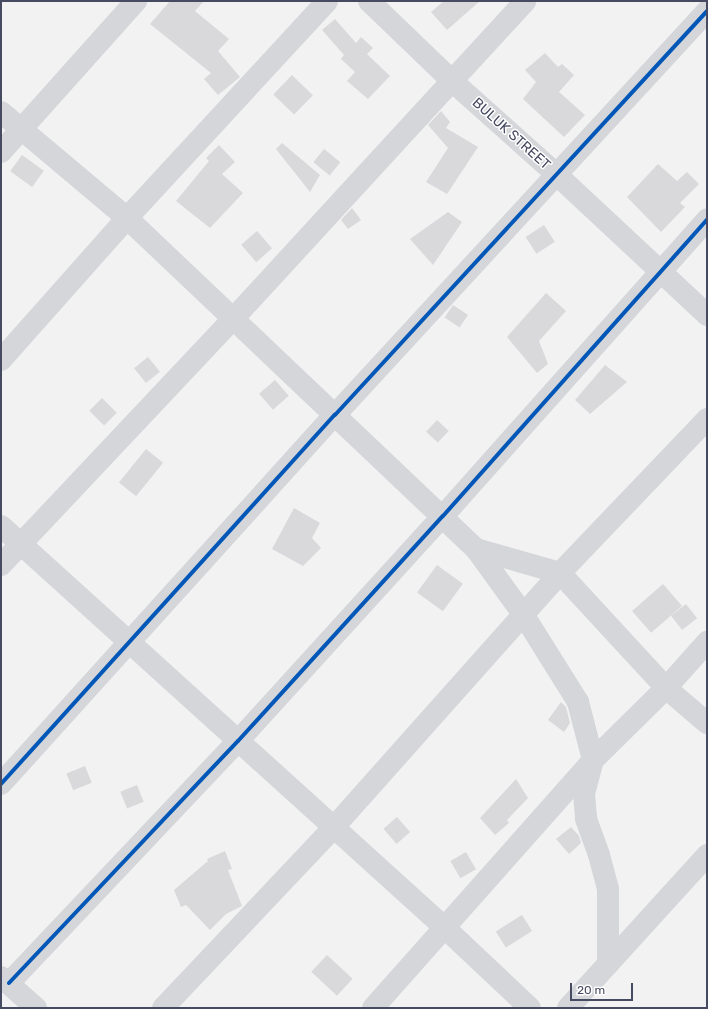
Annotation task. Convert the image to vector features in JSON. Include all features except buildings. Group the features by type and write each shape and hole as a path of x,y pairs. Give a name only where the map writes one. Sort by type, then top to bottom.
{"street":[{"path":"1,152 136,1"},
{"path":"1,360 128,218 327,1"},
{"name":"BULUK STREET","path":"369,1 452,81 556,174 707,315"},
{"path":"1,565 233,319 526,1"},
{"path":"1,784 335,415 707,11"},
{"path":"1,112 20,130 128,218 233,319 443,516 476,549 523,614 578,702 593,760 584,794 586,819 599,855 608,889 608,964"},
{"path":"36,1008 5,980 238,740 443,516 707,220"},
{"path":"163,1008 334,827 560,573 707,419"},
{"path":"1,526 444,927 530,1008"},
{"path":"476,549 560,573 666,688 707,723"},
{"path":"373,1008 593,760 666,688 707,642"},
{"path":"568,1008 707,855"}],"cycle path":[{"path":"1,784 335,415 707,11"},
{"path":"9,983 238,741 443,516 707,220"}]}
